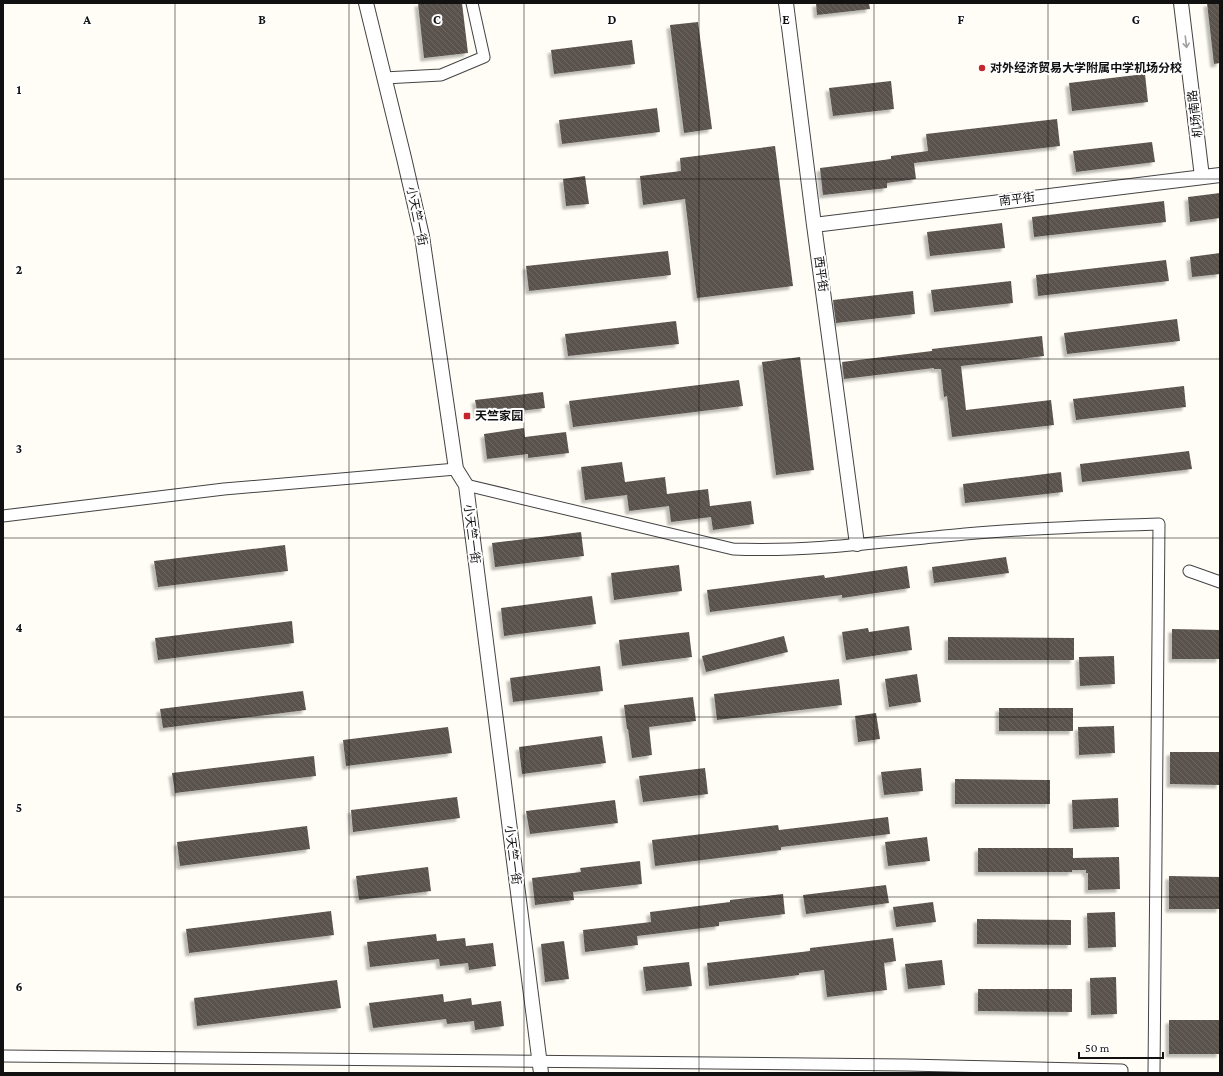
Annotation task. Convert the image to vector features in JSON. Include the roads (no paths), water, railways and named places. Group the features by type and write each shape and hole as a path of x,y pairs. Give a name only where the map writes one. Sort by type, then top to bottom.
{"street":[{"name":"小天竺一街","path":"366,3 422,236 456,469 466,485 540,1067"},
{"path":"384,78 442,75 484,57 472,3"},
{"name":"西平街","path":"786,3 857,544"},
{"name":"机场南路","path":"1181,3 1202,176"},
{"name":"南平街","path":"814,225 1202,176 1220,175"},
{"path":"3,516 224,489 456,469"},
{"path":"466,485 733,549 762,550 857,544 975,533 1159,524 1154,1073"},
{"path":"1189,570 1220,582"},
{"path":"3,1056 540,1067 975,1067 1122,1070 1122,1073"}],"place":[{"name":"对外经济贸易大学附属中学机场分校","path":"982,68"},
{"name":"天竺家园","path":"467,416"}]}
